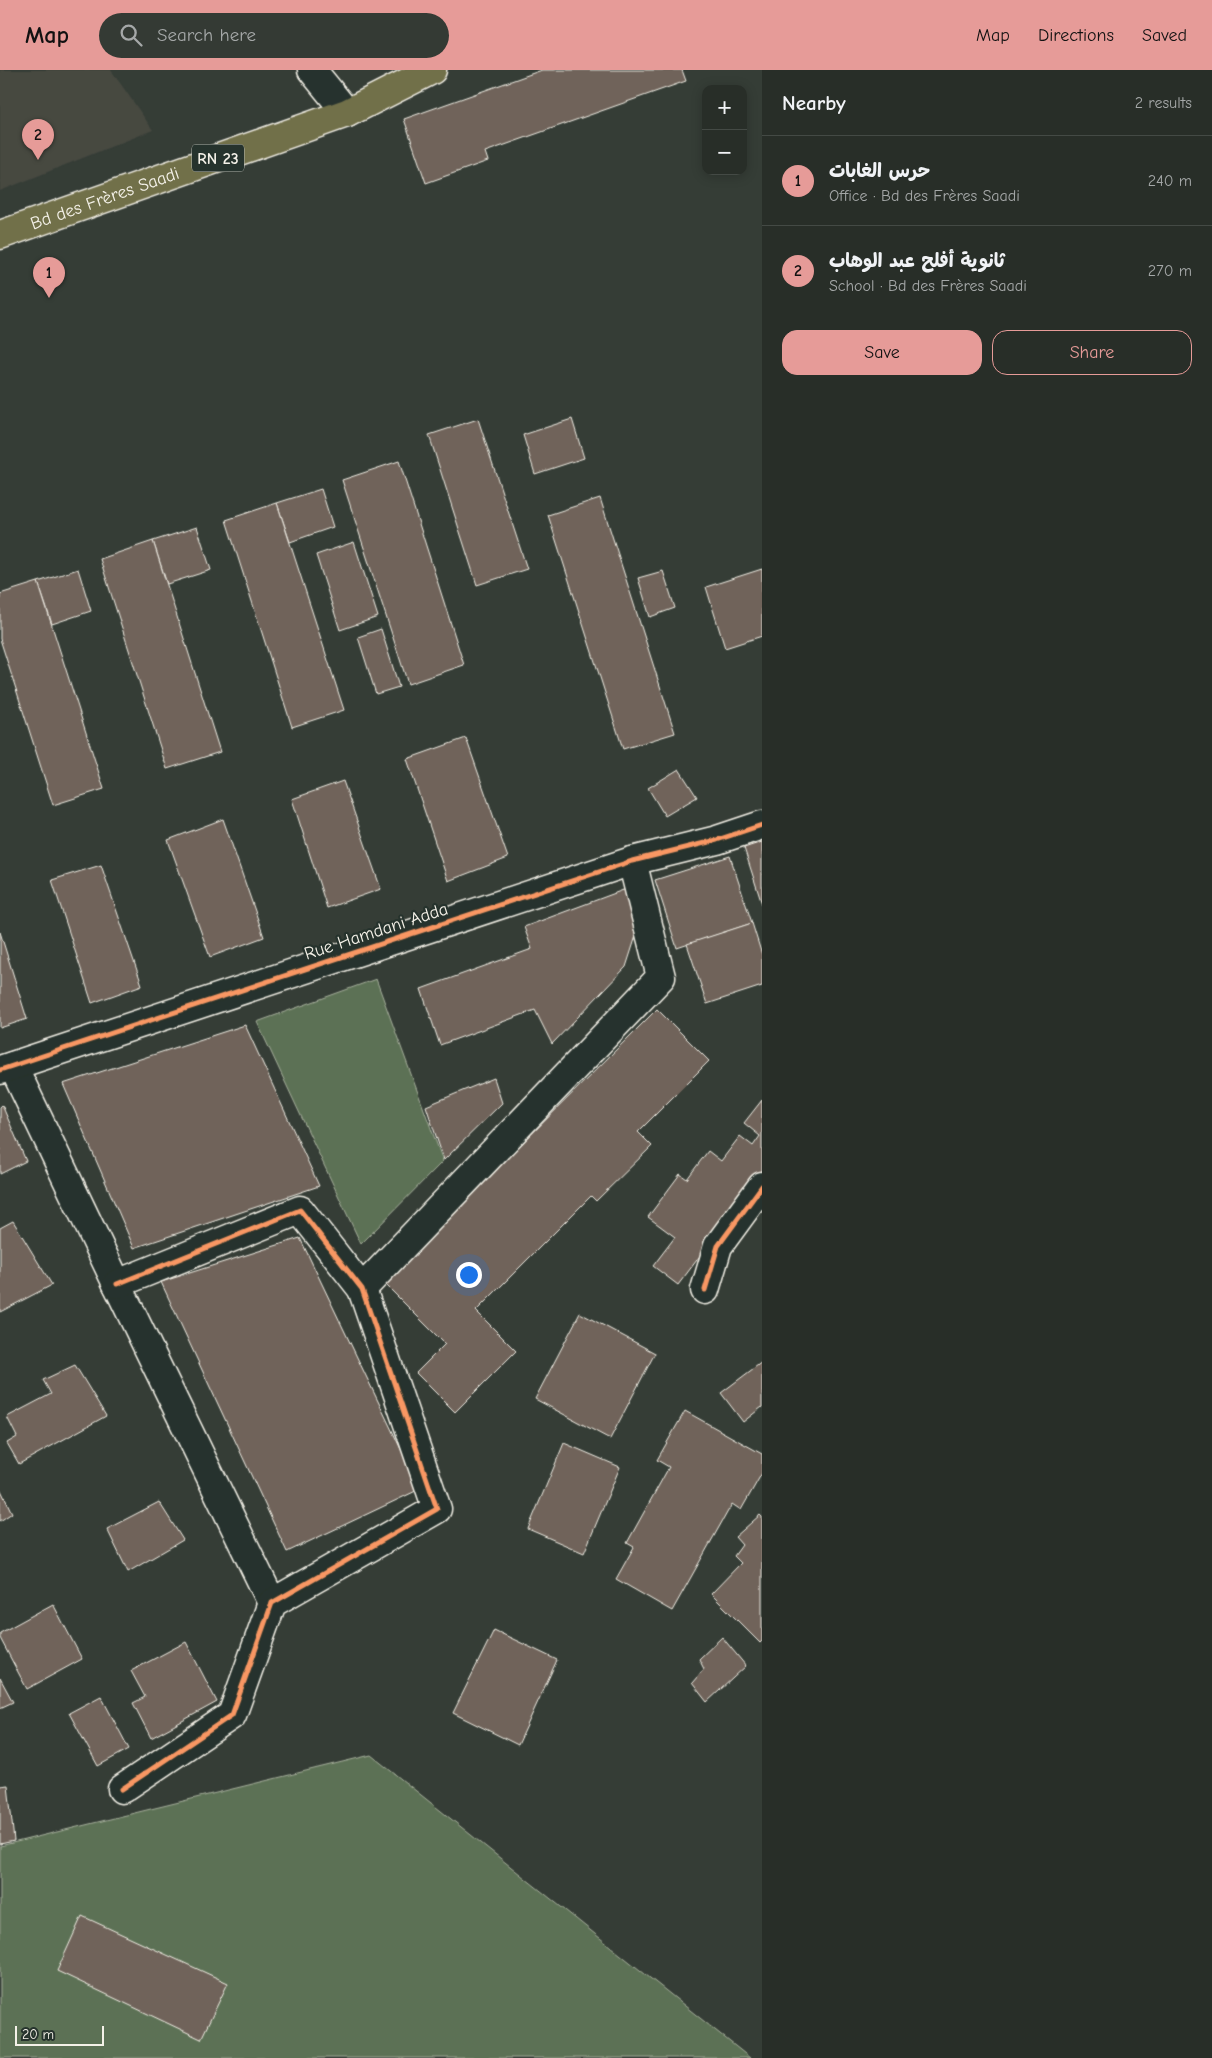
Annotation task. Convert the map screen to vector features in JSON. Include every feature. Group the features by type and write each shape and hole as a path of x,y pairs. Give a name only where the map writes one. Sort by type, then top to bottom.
{"main road":[{"name":"Bd des Frères Saadi","path":"0,235 347,113 432,70"}],"street":[{"path":"312,70 347,113"},
{"name":"Rue Hamdani Adda","path":"7,1068 632,861 717,840 762,824"},
{"path":"362,1289 661,977 632,861"},
{"path":"7,1068 117,1284 272,1603"},
{"path":"705,1290 718,1246 762,1186"},
{"path":"117,1284 300,1210 362,1289 438,1509 272,1603 232,1715 122,1790"}],"shaded area":[{"path":"0,70 111,70 153,130 0,191"}],"green space":[{"path":"376,979 443,1161 361,1244 257,1022"},
{"path":"371,1755 750,2058 0,2058 0,1846"}],"building":[{"path":"542,70 682,70 686,81 485,152 488,161 426,183 404,119"},
{"path":"478,419 527,569 477,585 429,435"},
{"path":"572,419 584,458 535,474 523,435"},
{"path":"399,461 464,665 408,684 342,480"},
{"path":"321,489 333,527 290,542 277,503"},
{"path":"600,498 675,733 623,749 548,515"},
{"path":"277,503 344,710 292,727 226,520"},
{"path":"197,527 211,570 167,584 153,541"},
{"path":"153,541 220,752 167,769 100,559"},
{"path":"354,542 378,617 340,630 316,555"},
{"path":"78,569 91,611 52,624 38,582"},
{"path":"762,569 762,636 725,648 706,587"},
{"path":"663,571 675,608 650,617 638,578"},
{"path":"38,582 104,789 53,805 0,639 0,594"},
{"path":"381,629 399,687 376,694 358,637"},
{"path":"466,738 508,858 448,881 407,759"},
{"path":"679,769 697,797 665,816 648,788"},
{"path":"343,781 381,889 327,908 292,799"},
{"path":"223,819 264,937 210,957 168,840"},
{"path":"762,842 762,904 744,848"},
{"path":"730,856 752,923 677,948 655,880"},
{"path":"101,865 142,985 92,1003 52,880"},
{"path":"626,889 636,936 626,967 552,1044 535,1010 440,1045 421,989 532,949 524,927"},
{"path":"752,923 762,955 762,986 707,1004 687,944"},
{"path":"0,932 27,1019 0,1028"},
{"path":"657,1009 709,1061 638,1132 652,1146 596,1201 591,1196 476,1311 516,1351 455,1412 416,1373 445,1344 383,1282"},
{"path":"245,1025 319,1186 134,1248 63,1084"},
{"path":"494,1078 502,1103 444,1160 426,1106"},
{"path":"762,1100 762,1174 678,1285 653,1266 675,1237 648,1217 680,1174 687,1179 708,1151 721,1161 740,1136 753,1146 760,1136 744,1123"},
{"path":"2,1105 26,1161 0,1174 0,1107"},
{"path":"13,1221 52,1285 0,1312 0,1228"},
{"path":"300,1238 420,1489 287,1552 161,1282"},
{"path":"580,1313 655,1353 610,1439 535,1399"},
{"path":"762,1362 762,1407 743,1422 721,1393"},
{"path":"75,1365 106,1416 19,1464 7,1443 17,1437 7,1417 51,1394 43,1380"},
{"path":"685,1411 762,1454 762,1473 741,1510 732,1504 672,1611 616,1579 634,1547 627,1543 669,1467 657,1460"},
{"path":"564,1443 620,1467 584,1553 528,1529"},
{"path":"0,1488 12,1513 0,1521"},
{"path":"159,1502 183,1540 128,1572 107,1529"},
{"path":"760,1515 762,1517 762,1641 760,1643 711,1594 741,1563 734,1556 742,1545 735,1537"},
{"path":"53,1604 82,1659 27,1689 0,1638 0,1633"},
{"path":"494,1630 557,1660 518,1745 453,1713"},
{"path":"722,1637 746,1666 707,1702 692,1683 704,1669 699,1659"},
{"path":"186,1642 217,1702 151,1738 133,1703 145,1697 131,1671"},
{"path":"0,1678 13,1702 0,1708"},
{"path":"101,1696 129,1749 98,1766 69,1713"},
{"path":"8,1785 14,1841 0,1844 0,1786"},
{"path":"82,1916 228,1983 201,2039 57,1971"}],"cycle path":[{"path":"0,1070 632,861 717,840 762,825"},
{"path":"705,1290 718,1246 762,1186"},
{"path":"117,1284 300,1210 362,1289 437,1509 272,1603 232,1715 122,1789"}],"place":[{"name":"ثانوية أفلح عبد الوهاب","path":"38,160"},
{"name":"حرس الغابات","path":"49,298"}]}
